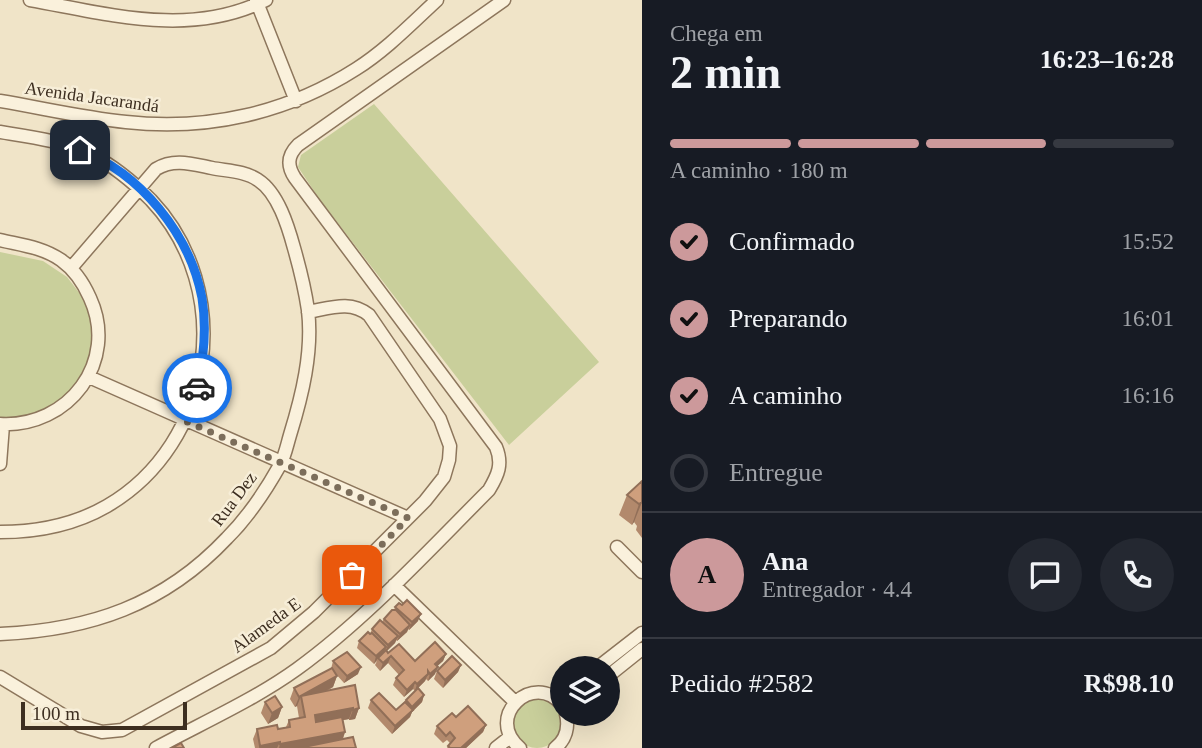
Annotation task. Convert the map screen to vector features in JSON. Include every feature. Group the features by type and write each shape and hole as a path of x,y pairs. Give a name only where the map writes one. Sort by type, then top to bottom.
{"street":[{"path":"30,0 134,19 166,22 229,14 260,1 296,101"},
{"name":"Avenida Jacarandá","path":"0,101 125,122 168,125 244,116 296,101 358,68 438,0"},
{"path":"156,748 294,671 331,643 489,490 500,467 496,447 295,178 289,169 289,161 290,154 298,145 504,0"},
{"path":"0,132 66,145 93,155 139,188 161,211 179,237 193,266 205,328 204,360 197,391 171,446 153,469 131,489 81,518 53,527 24,532 0,532"},
{"name":"Rua Dez","path":"0,634 81,625 136,606 168,587 205,560 229,537 281,464 304,383 308,350 308,312 291,234 274,198 260,181 247,174 182,162 164,164 139,188"},
{"path":"71,268 139,188"},
{"path":"0,240 42,250 71,268 82,281 96,310 98,345 89,377 59,409 31,421 1,424 0,464"},
{"name":"Alameda E","path":"0,677 81,726 102,732 122,730 271,648 314,612 438,485 447,469 450,446 440,419 369,315 361,309 346,305 308,312"},
{"path":"89,377 408,518"},
{"path":"617,547 642,572"},
{"path":"394,584 515,702"},
{"path":"612,656 642,633"},
{"path":"620,667 642,649"},
{"path":"496,748 515,745 507,725 515,702 525,695 550,695"},
{"path":"558,747 566,735 567,726"}],"green space":[{"path":"374,104 599,362 509,445 320,200 298,167 301,155"},
{"path":"0,252 43,261 67,277 84,299 89,312 93,341 87,368 72,393 37,417 0,421"},
{"path":"527,700 550,702 550,726 561,726 560,733 555,741 547,746 527,746 519,741 514,733 514,713 519,705"}],"building":[{"path":"642,481 642,502 639,504 627,495"},
{"path":"407,600 421,614 412,622 395,607"},
{"path":"392,610 396,610 410,625 400,634 384,619"},
{"path":"380,620 398,636 388,645 372,629"},
{"path":"368,632 386,647 376,656 359,641"},
{"path":"435,642 446,654 435,664 438,667 430,674 428,671 417,684 415,682 407,690 396,678 404,670 391,656 383,663 378,658 386,650 388,653 399,644 415,661"},
{"path":"347,652 361,667 347,676 333,661"},
{"path":"452,656 461,665 445,680 437,671"},
{"path":"332,668 337,676 299,697 294,688"},
{"path":"355,685 359,708 315,715 316,722 342,717 345,732 260,746 257,729 277,725 278,729 290,727 289,720 305,717 301,696"},
{"path":"418,688 424,695 412,707 406,700"},
{"path":"379,693 396,710 405,702 413,710 395,726 371,700"},
{"path":"275,696 282,707 272,713 265,702"},
{"path":"468,706 486,725 463,748 450,748 448,746 455,738 450,732 446,736 437,726 452,713 456,717"},
{"path":"353,737 356,748 299,748"}],"way so far":[{"path":"197,388 185,421 408,518 352,575"}],"route":[{"path":"80,150 126,176 161,211 179,237 193,266 205,328 204,360 197,388"}]}
